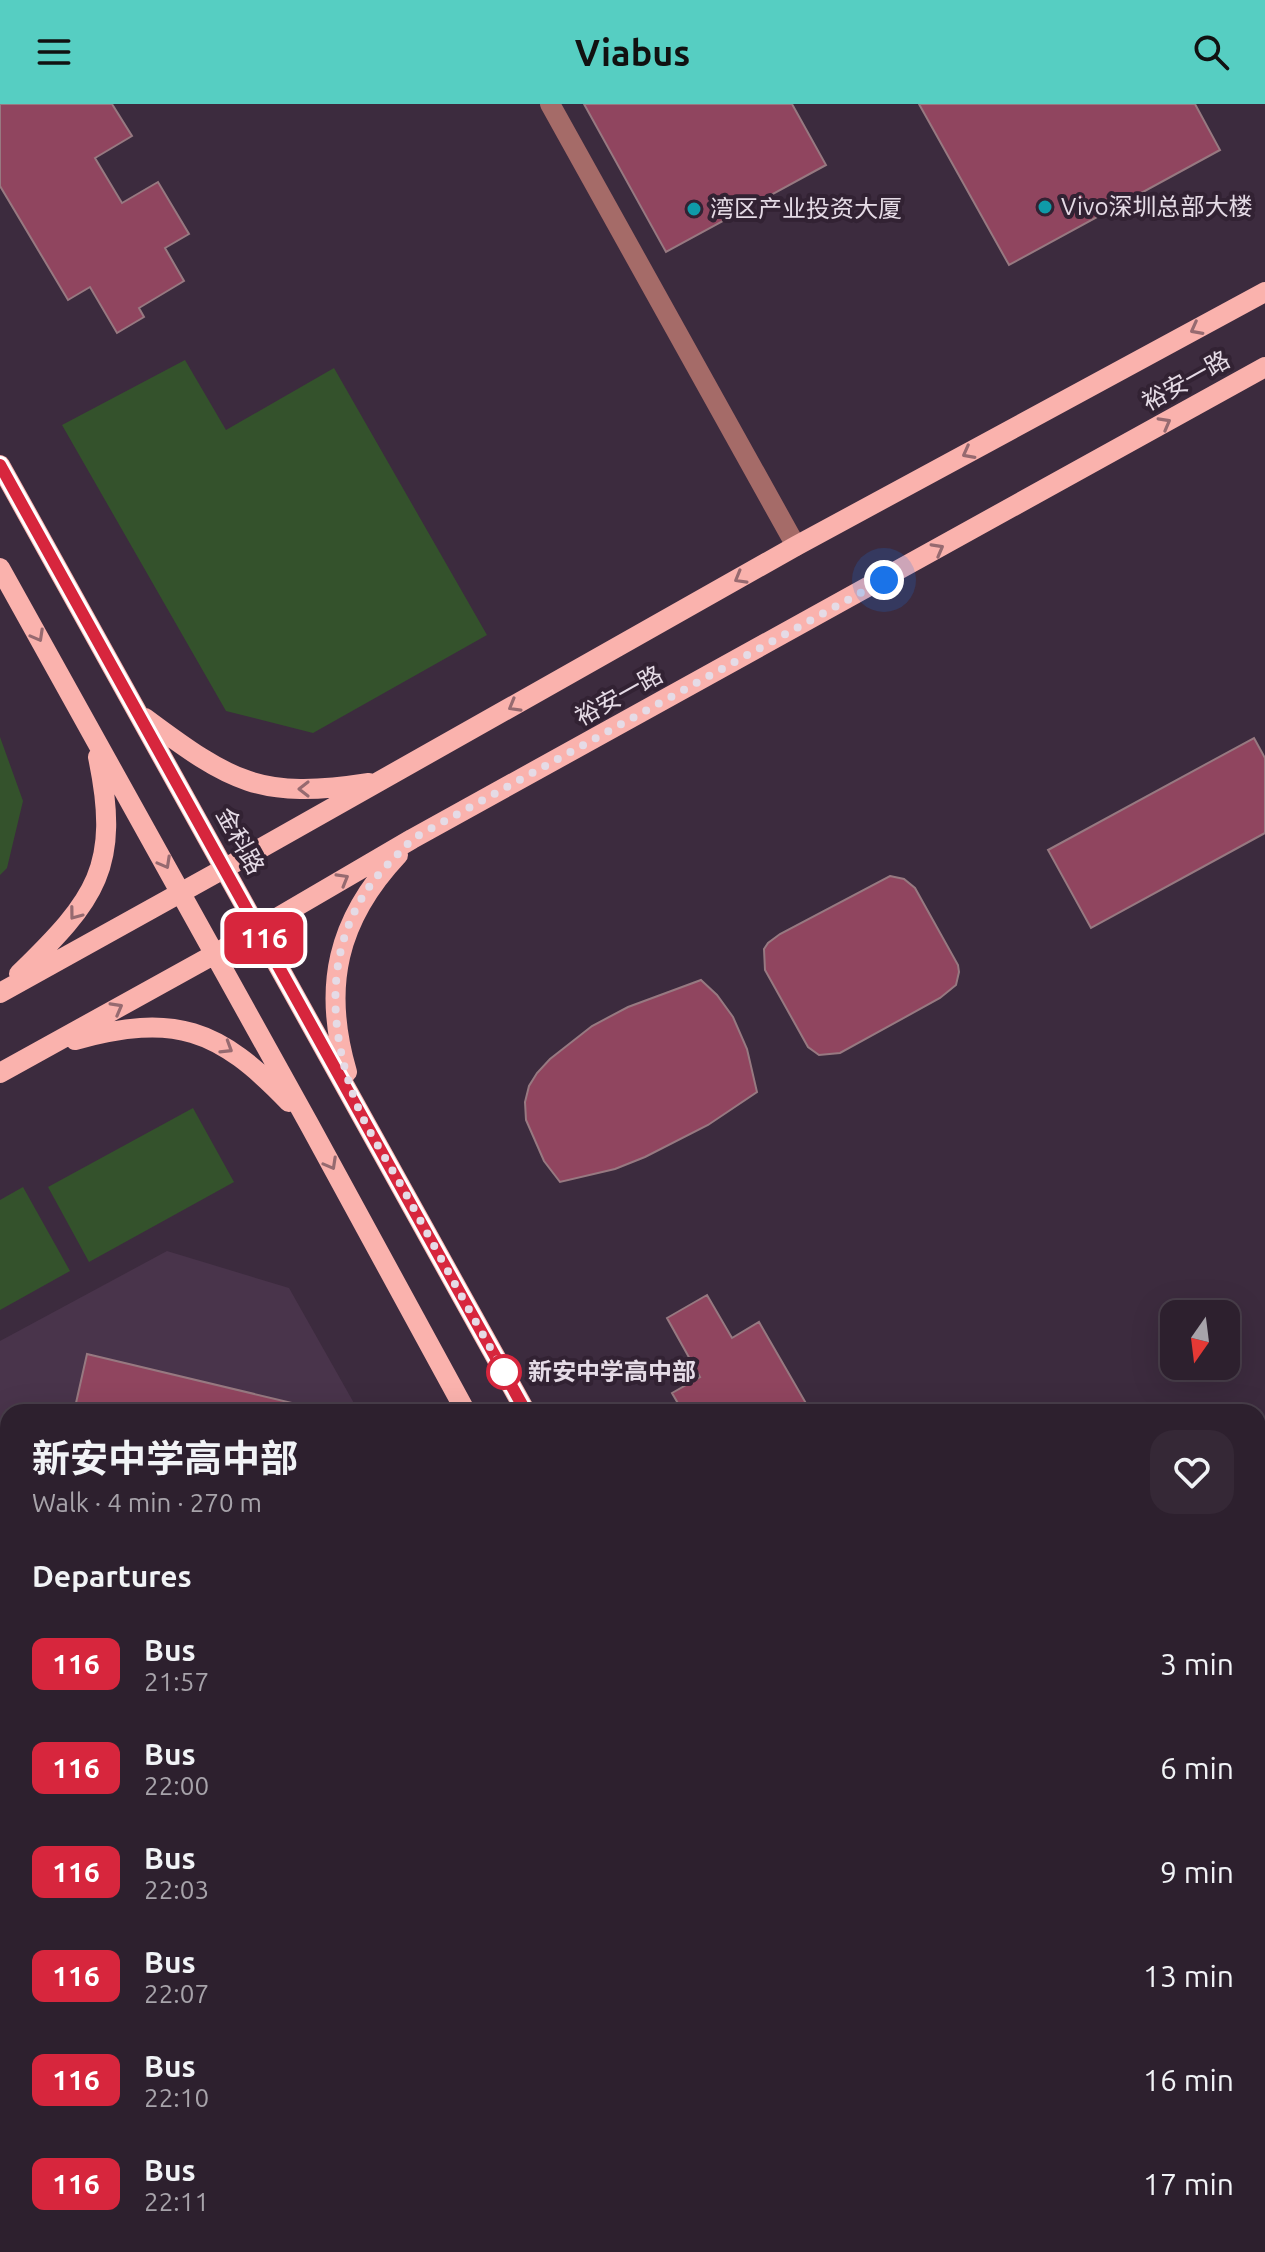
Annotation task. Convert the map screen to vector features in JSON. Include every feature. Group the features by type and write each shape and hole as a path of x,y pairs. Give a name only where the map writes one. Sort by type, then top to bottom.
{"main road":[{"name":"裕安一路","path":"1,992 796,546 1265,292"},
{"name":"裕安一路","path":"0,1073 215,954 412,839 1265,367"},
{"name":"金科路","path":"0,465 522,1404"},
{"path":"0,568 462,1404"},
{"path":"139,714 212,766 254,784 304,790 381,781"},
{"path":"1,992 74,917 95,886 101,870 106,848 107,817 105,790 93,734"},
{"path":"358,1106 340,1048 335,1016 338,958 347,931 374,881 412,839"},
{"path":"44,1049 127,1028 155,1026 182,1030 214,1040 241,1056 309,1124"}],"street":[{"path":"550,104 796,546"}],"shaded area":[{"path":"167,1251 289,1288 354,1404 0,1404 0,1341"}],"green space":[{"path":"185,360 226,430 334,368 487,635 313,733 226,711 62,425"},
{"path":"0,737 23,801 7,868 0,875"},
{"path":"193,1108 234,1182 89,1262 48,1187"},
{"path":"23,1187 70,1271 0,1310 0,1200"}],"building":[{"path":"0,104 112,104 132,136 95,158 122,203 158,182 189,234 165,248 184,281 139,308 144,317 117,333 90,287 68,300 0,186"},
{"name":"湾区产业投资大厦","path":"584,104 792,104 826,165 666,252"},
{"name":"Vivo深圳总部大楼","path":"919,104 1195,104 1220,150 1009,265"},
{"path":"1254,738 1265,758 1265,833 1091,928 1048,850"},
{"path":"890,876 904,879 915,888 958,965 956,985 940,998 840,1053 819,1055 808,1047 765,970 764,949 780,934"},
{"path":"701,980 733,1017 747,1049 757,1092 708,1125 645,1157 615,1169 560,1182 544,1161 526,1120 525,1102 529,1086 537,1073 592,1026 628,1007"},
{"path":"707,1295 732,1338 759,1322 806,1404 678,1404 672,1393 700,1377 667,1318"},
{"path":"87,1354 292,1403 80,1404 76,1403"}],"bus line":[{"name":"116","path":"0,465 522,1404"}],"place":[{"name":"Vivo深圳总部大楼","path":"1045,207"},
{"name":"湾区产业投资大厦","path":"694,209"},
{"name":"新安中学高中部","path":"504,1372"}],"route":[{"path":"504,1372 358,1106 340,1048 335,1016 338,958 347,931 374,881 412,839 884,580"}]}
